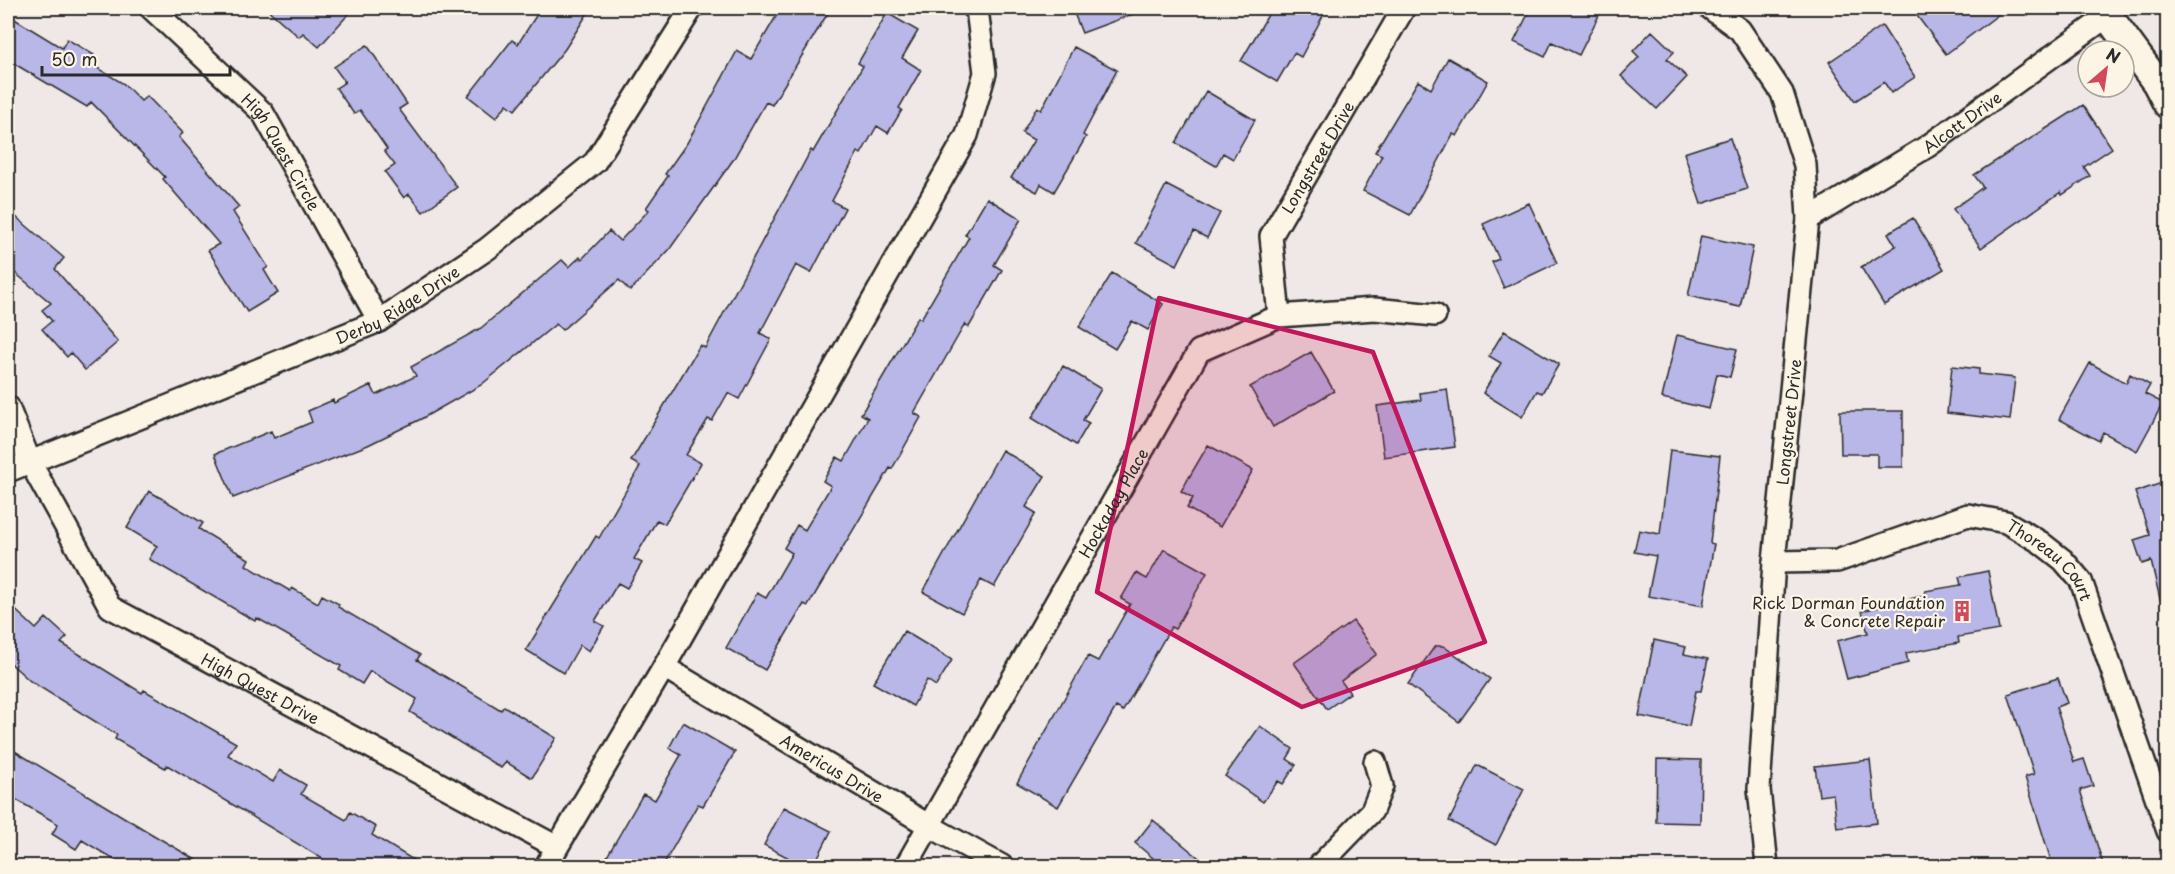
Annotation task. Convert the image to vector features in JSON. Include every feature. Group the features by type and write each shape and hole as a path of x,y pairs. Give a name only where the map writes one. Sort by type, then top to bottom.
{"main road":[{"path":"2105,11 2157,83 2168,104"}],"street":[{"name":"High Quest Circle","path":"152,8 263,113 379,321"},
{"name":"Derby Ridge Drive","path":"8,471 379,321 487,249 595,162 692,8"},
{"path":"546,867 664,667 967,135 985,73 977,9 974,8"},
{"name":"Longstreet Drive","path":"1279,316 1271,236 1404,8"},
{"name":"Longstreet Drive","path":"1710,8 1740,30 1782,93 1805,165 1808,219 1774,562 1760,789 1767,867"},
{"name":"Alcott Drive","path":"1808,219 1928,146 2105,11"},
{"name":"Hockaday Place","path":"906,867 1199,351 1279,316 1374,309 1435,315"},
{"path":"8,407 30,462"},
{"name":"High Quest Drive","path":"30,462 110,607 557,847"},
{"name":"Thoreau Court","path":"1774,562 1838,561 1968,515 2006,522 2040,542 2063,560 2081,582 2168,831"},
{"name":"Americus Drive","path":"664,667 1002,867"},
{"path":"1319,867 1372,811 1382,786 1375,762"}],"highlighted area":[{"path":"1159,298 1373,352 1485,642 1302,707 1097,592"}],"building":[{"path":"266,8 354,8 319,47 303,33 299,37"},
{"path":"541,8 591,8 565,49 515,110 507,104 496,118 468,96 512,40 518,44"},
{"path":"781,8 831,8 772,105 766,102 733,160 669,250 630,291 619,280 562,330 556,324 481,385 421,419 368,445 233,498 215,454 271,431 274,438 312,422 308,411 333,400 334,403 371,385 376,395 416,376 411,367 481,328 562,260 569,267 580,257 582,259 609,231 620,241 649,210 646,208 668,176 665,174 687,143 737,51 751,59"},
{"path":"1072,8 1144,8 1144,10 1082,33"},
{"path":"1272,8 1327,8 1301,57 1294,53 1277,82 1241,61"},
{"path":"1531,8 1584,8 1599,15 1579,55 1552,42 1545,57 1514,42"},
{"path":"1911,8 2007,8 1946,54"},
{"path":"887,13 918,31 902,58 921,70 899,108 902,110 888,133 877,126 861,154 858,152 832,201 845,208 811,273 796,265 760,333 771,339 739,399 728,393 712,421 708,419 686,455 701,463 665,524 657,520 634,559 642,563 627,588 618,583 595,621 604,626 589,651 580,645 564,673 526,650 596,536 599,538 640,466 631,461 700,345 705,348 811,150 813,152 863,66 858,63"},
{"path":"8,15 62,48 67,39 94,55 89,63 124,84 141,101 147,96 183,133 179,137 239,207 233,212 268,267 264,270 278,293 247,312 208,250 219,244 163,179 165,177 91,102 87,107 8,60"},
{"path":"1882,26 1915,77 1891,93 1884,82 1855,101 1829,62"},
{"path":"1652,31 1674,52 1667,59 1687,77 1657,109 1621,76 1639,57 1633,51"},
{"path":"367,45 407,104 399,109 457,187 423,212 409,194 404,198 385,172 395,165 384,151 387,149 360,110 354,114 336,88 345,82 334,67"},
{"path":"1074,47 1117,70 1083,135 1086,137 1054,192 1041,184 1037,192 1011,178 1034,140 1022,133 1037,107 1041,110"},
{"path":"1448,58 1488,81 1457,136 1453,134 1410,215 1363,191 1382,155 1375,152 1418,81 1431,89"},
{"path":"1206,91 1255,120 1233,159 1223,153 1216,166 1176,143"},
{"path":"2083,105 2112,148 2084,167 2090,176 2062,195 2061,192 1981,248 1953,209 1983,187 1974,175"},
{"path":"1730,138 1747,189 1701,204 1684,153"},
{"path":"1166,185 1220,213 1207,238 1194,231 1177,265 1136,243"},
{"path":"987,198 1021,219 994,265 1002,270 969,327 965,324 914,413 921,417 892,469 890,468 808,606 804,604 765,670 726,648 757,593 766,598 792,553 784,548 797,525 805,530 831,486 823,481 837,457 844,461 868,418 861,414 918,317 921,319 969,237 965,235"},
{"path":"1529,203 1557,263 1504,288 1492,262 1499,259 1483,224"},
{"path":"8,210 64,258 55,269 118,342 85,370 71,353 67,357 42,329 52,321 42,310 51,303 8,267"},
{"path":"1913,218 1944,269 1884,305 1861,267 1896,246 1888,233"},
{"path":"1701,236 1753,247 1740,307 1688,296"},
{"path":"1112,273 1163,304 1148,330 1132,321 1115,349 1079,327"},
{"path":"1504,331 1559,364 1542,393 1537,391 1522,417 1483,393 1501,363 1489,356"},
{"path":"1677,335 1737,349 1730,377 1717,374 1709,409 1662,398"},
{"path":"1311,352 1334,391 1273,427 1250,387"},
{"path":"2090,363 2126,383 2130,374 2150,385 2145,394 2163,403 2137,451 2103,432 2099,441 2059,419"},
{"path":"1063,366 1101,389 1083,420 1089,423 1076,445 1032,418"},
{"path":"1952,366 1979,369 1979,374 2015,378 2010,420 1947,413"},
{"path":"1447,389 1455,447 1384,457 1377,406 1421,400 1420,393"},
{"path":"1840,411 1903,411 1903,467 1877,467 1877,454 1841,454"},
{"path":"1208,445 1253,470 1220,527 1187,508 1193,498 1181,491"},
{"path":"1002,450 1045,476 1026,507 1036,513 994,587 981,580 962,613 923,592"},
{"path":"1670,450 1720,456 1710,543 1714,544 1703,606 1648,596 1656,556 1634,552 1639,530 1660,534"},
{"path":"2168,481 2168,598 2160,599 2151,561 2142,564 2134,540 2150,535 2135,492"},
{"path":"149,491 203,523 199,529 249,559 246,565 290,591 292,588 318,603 322,595 339,604 338,607 420,655 417,660 501,710 504,706 556,738 532,778 506,762 501,768 410,712 417,699 370,671 362,684 339,670 341,666 257,618 255,621 149,559 157,546 127,528"},
{"path":"1164,549 1207,573 1175,629 1171,627 1123,711 1116,707 1058,807 1017,783 1088,656 1098,661 1130,604 1121,599 1136,573 1147,579"},
{"path":"1988,571 1999,630 1958,637 1959,643 1906,653 1908,663 1847,679 1837,641 1868,633 1862,611 1926,595 1925,591 1961,585 1959,577"},
{"path":"8,603 36,629 46,618 67,637 61,643 142,693 144,690 236,743 228,755 273,782 280,770 306,785 301,794 346,820 350,812 376,827 372,835 425,867 336,867 167,765 165,768 115,739 117,735 30,681 8,661"},
{"path":"1353,621 1377,654 1341,681 1350,693 1327,709 1294,663"},
{"path":"904,631 952,660 936,686 927,680 913,706 873,683"},
{"path":"1654,640 1686,647 1684,654 1708,659 1701,691 1696,691 1689,726 1639,716"},
{"path":"1435,646 1443,646 1490,679 1459,722 1408,684"},
{"path":"2058,678 2067,703 2056,707 2074,762 2084,759 2093,786 2080,790 2104,867 2053,867 2025,777 2034,774 2008,694"},
{"path":"683,722 735,752 703,806 698,804 662,867 601,867 643,794 655,800 681,755 669,748"},
{"path":"1260,726 1293,749 1287,759 1296,765 1283,784 1278,781 1263,802 1225,776"},
{"path":"8,747 208,867 126,867 82,840 76,849 52,834 58,824 8,795"},
{"path":"1657,759 1701,760 1700,823 1656,822"},
{"path":"1870,760 1877,823 1837,828 1833,794 1819,796 1815,766"},
{"path":"1477,765 1524,789 1496,845 1449,821"},
{"path":"784,807 831,831 813,867 806,867 764,845"},
{"path":"1153,820 1210,867 1146,867 1153,858 1135,843"}],"place":[{"name":"Rick Dorman Foundation & Concrete Repair","path":"1962,611"}]}
